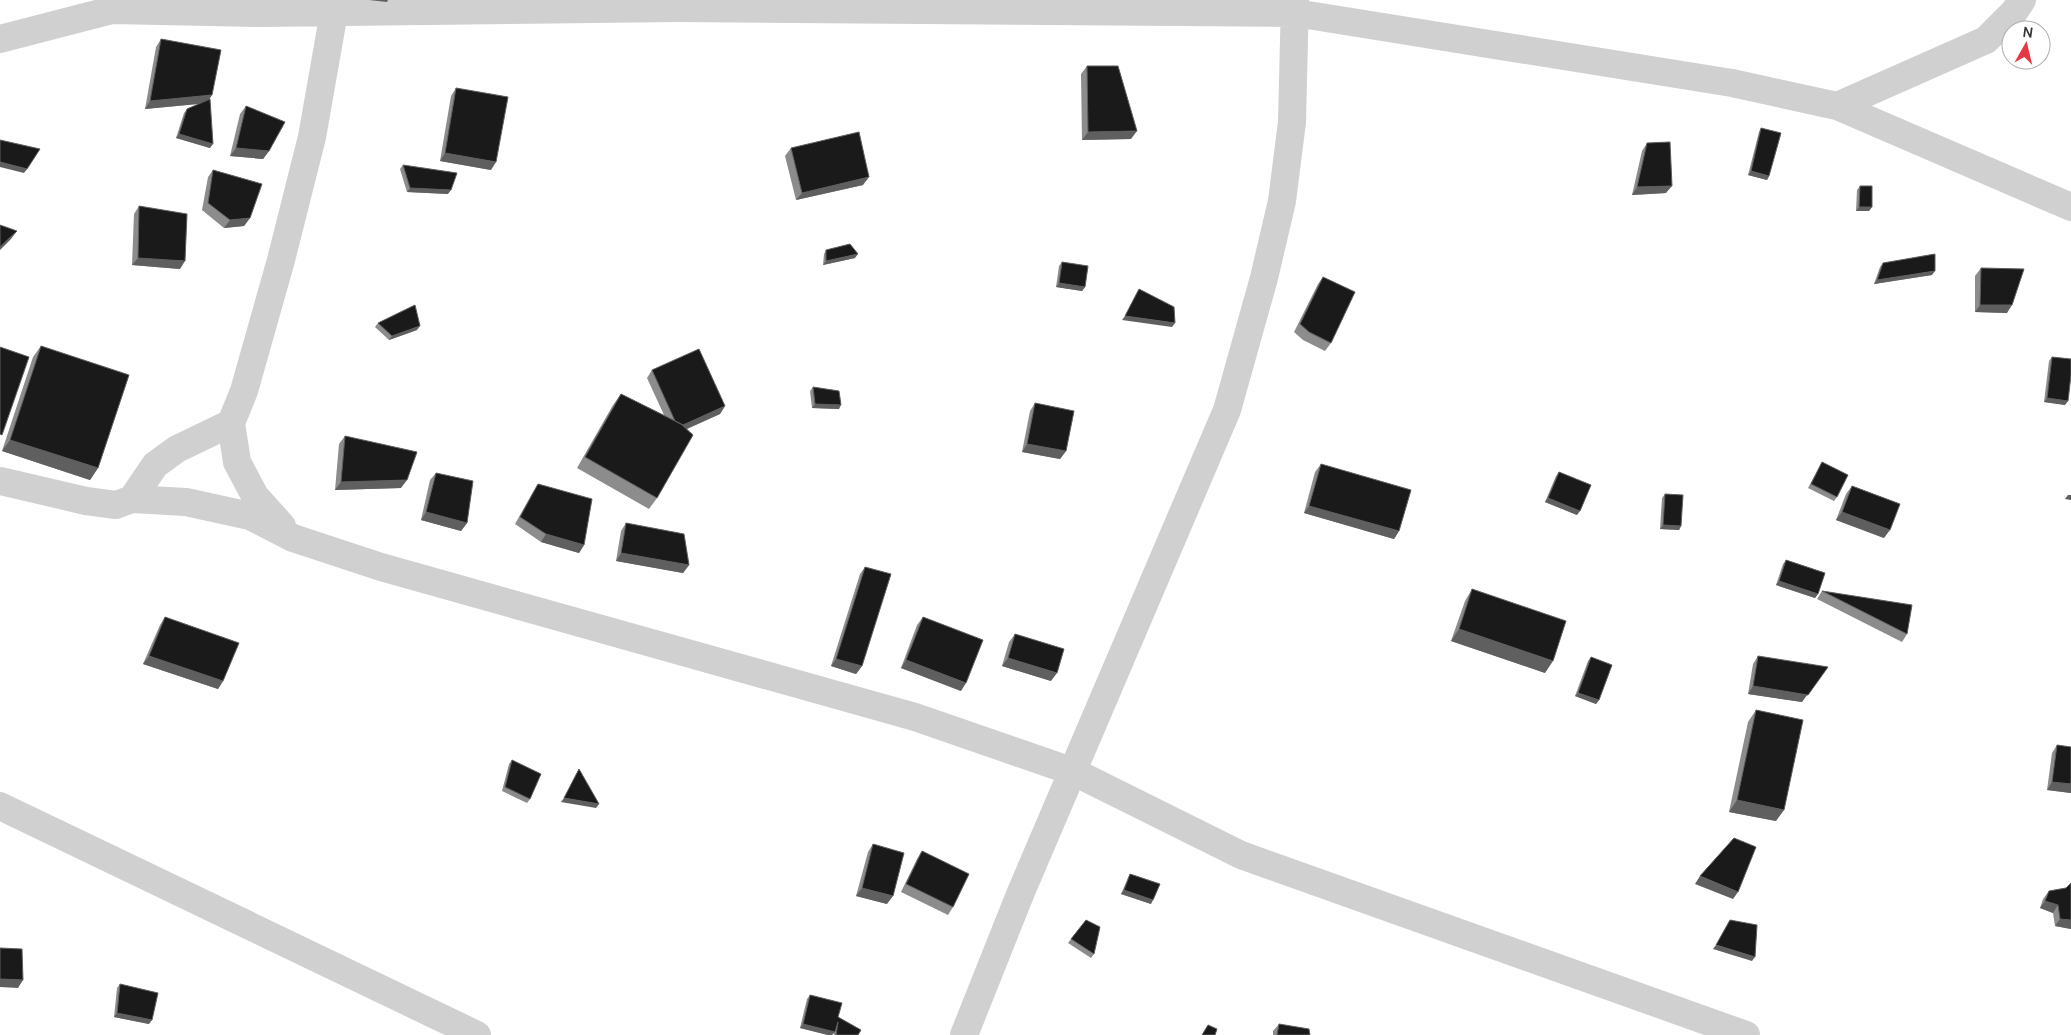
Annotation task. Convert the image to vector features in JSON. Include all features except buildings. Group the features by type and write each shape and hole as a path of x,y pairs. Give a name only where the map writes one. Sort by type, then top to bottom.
{"street":[{"path":"1838,106 1986,40 2014,12 2022,0"},
{"path":"0,39 112,5 334,12 687,8 1295,6 1732,83 1838,106 2071,207"},
{"path":"964,1035 1021,892 1074,772 1227,410 1264,278 1282,201 1292,122 1295,6"},
{"path":"293,538 255,496 237,462 231,423 244,391 281,260 312,137 334,12"},
{"path":"132,499 156,465 177,449 231,423"},
{"path":"0,481 86,501 116,505 132,499 186,502 250,516 293,538 381,567 915,717 1074,772 1241,855 1746,1035"},
{"path":"0,806 477,1035"}]}
